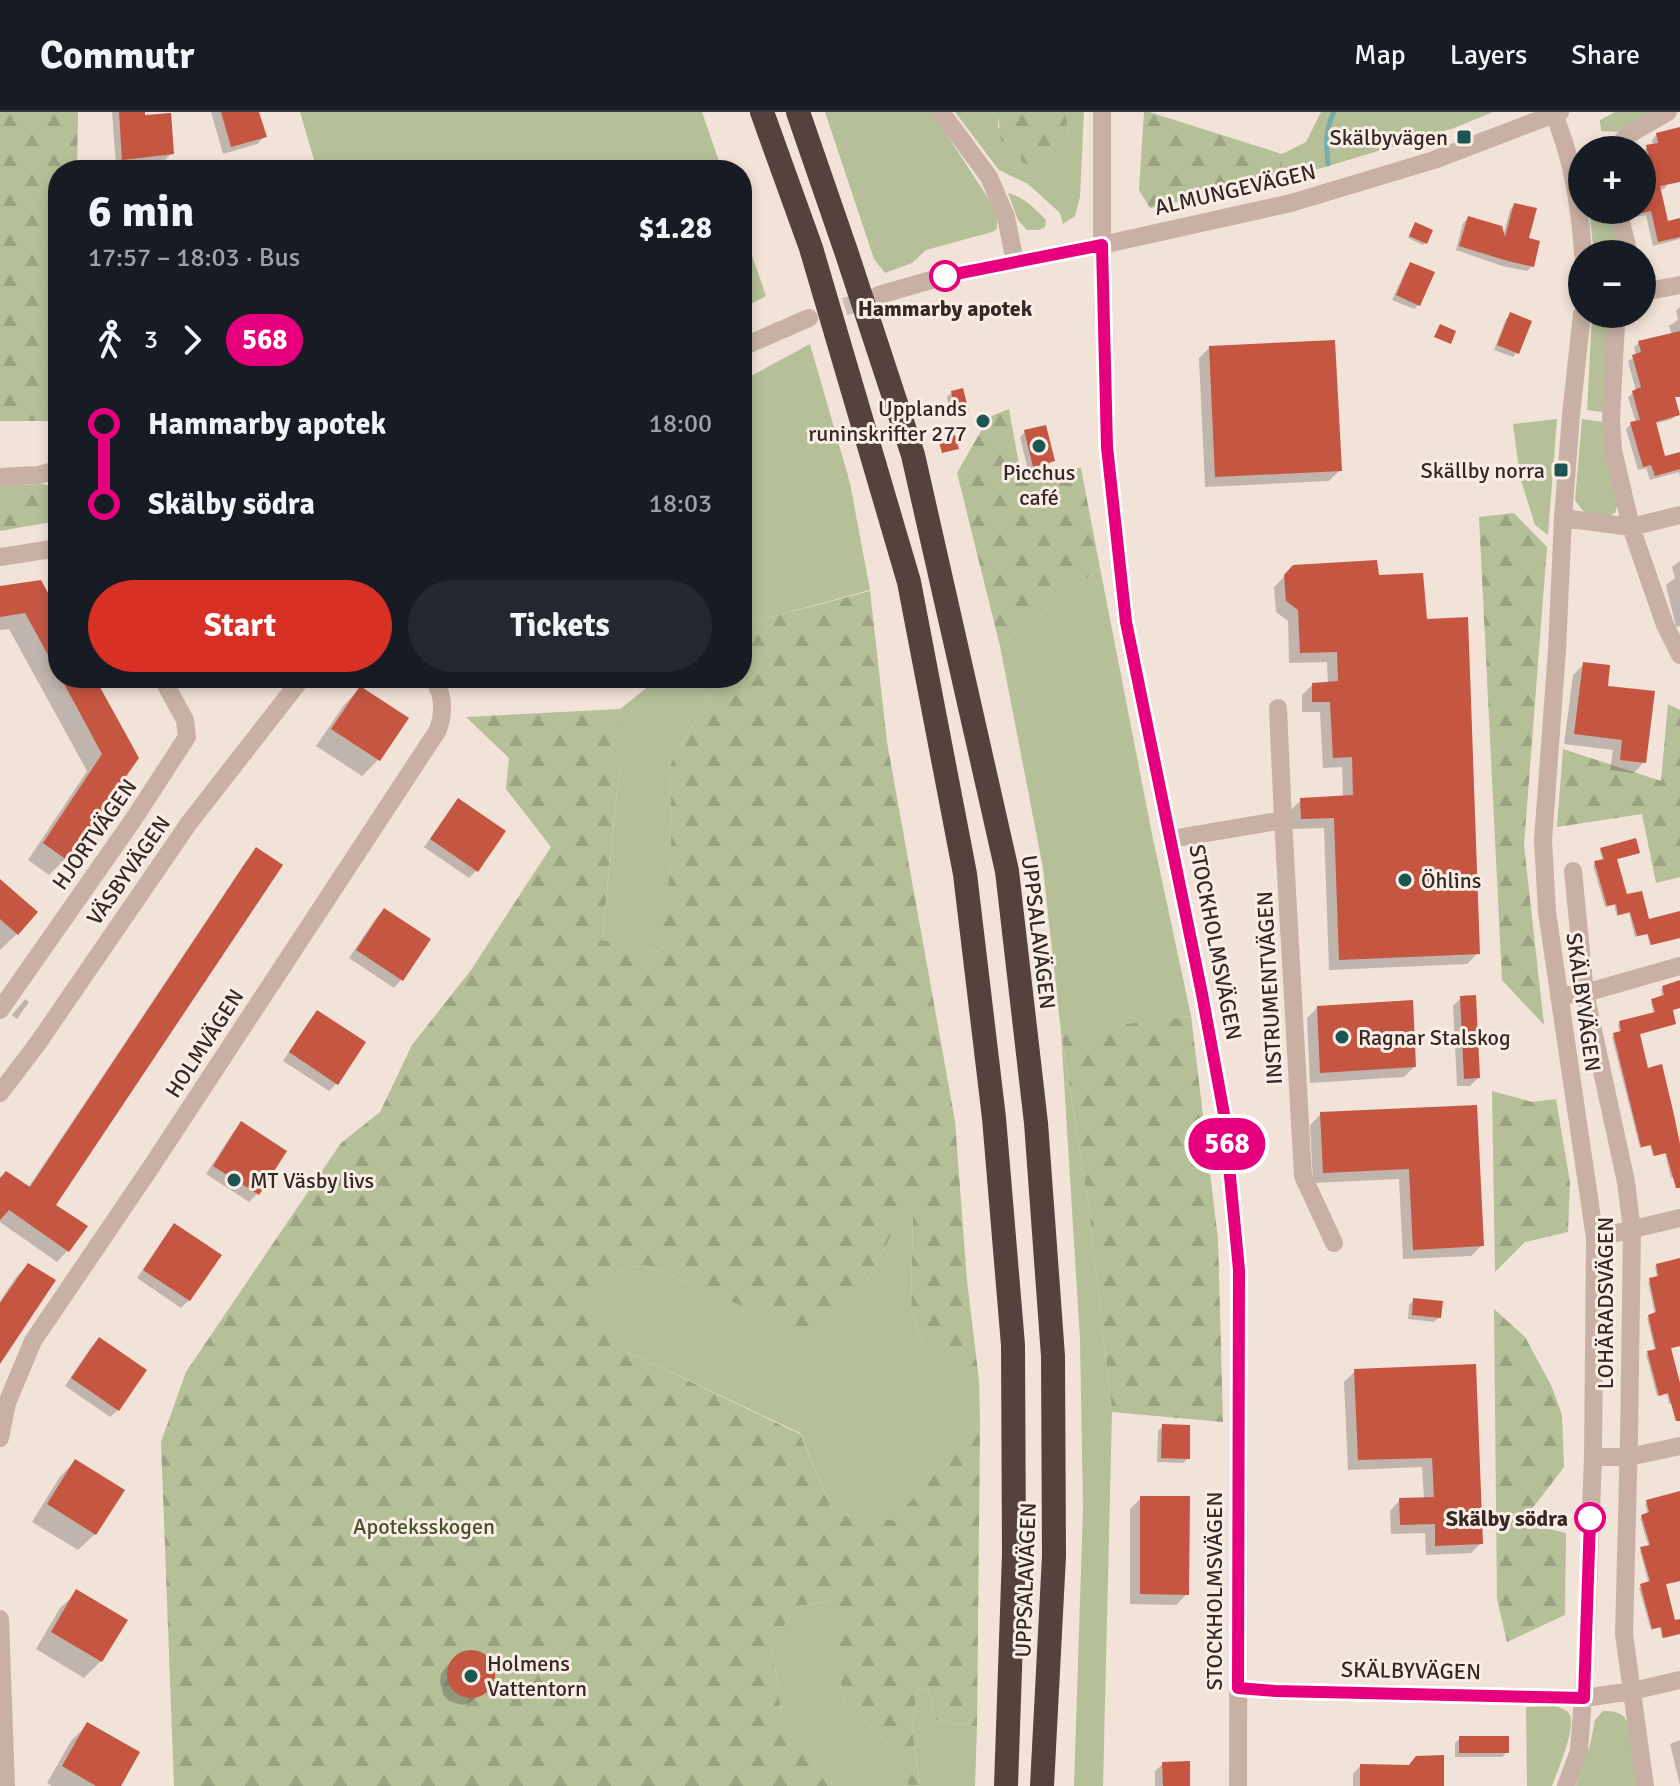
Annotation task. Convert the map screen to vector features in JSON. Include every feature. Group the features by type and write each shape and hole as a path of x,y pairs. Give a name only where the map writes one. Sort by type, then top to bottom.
{"highway":[{"name":"UPPSALAVÄGEN","path":"762,112 811,248 909,582 965,874 994,1118 1013,1345 1014,1553 1006,1786"},
{"name":"UPPSALAVÄGEN","path":"798,112 913,455 1007,871 1036,1123 1053,1356 1054,1556 1042,1786"}],"street":[{"path":"941,112 989,177 1006,217 1015,262"},
{"name":"STOCKHOLMSVÄGEN","path":"1102,112 1107,447 1126,622 1224,1114 1239,1270 1238,1786"},
{"path":"1627,136 1668,112"},
{"path":"1557,113 1580,210 1582,240"},
{"name":"ALMUNGEVÄGEN","path":"1102,245 1291,203 1434,160 1557,113"},
{"path":"879,295 945,276 1102,245"},
{"path":"1656,289 1680,285"},
{"path":"752,343 809,318"},
{"name":"SKÄLBYVÄGEN","path":"1566,1786 1579,1751 1584,1698 1593,1457 1595,1238 1547,912 1543,840 1563,518 1580,328"},
{"path":"1616,328 1611,419 1613,450 1631,527 1665,625 1680,655"},
{"path":"0,477 48,472"},
{"path":"1563,518 1631,527 1680,515"},
{"path":"0,557 48,550"},
{"name":"HJORTVÄGEN","path":"0,1010 187,737 185,720 167,688"},
{"name":"VÄSBYVÄGEN","path":"0,1093 189,823 294,688"},
{"name":"HOLMVÄGEN","path":"0,1438 7,1403 33,1341 438,730 443,715 443,700 438,688"},
{"name":"INSTRUMENTVÄGEN","path":"1278,708 1303,1176 1334,1243"},
{"path":"1171,839 1283,820"},
{"name":"LOHÄRADSVÄGEN","path":"1573,871 1585,993 1626,1182 1632,1230 1624,1634 1645,1786"},
{"path":"1559,996 1585,993 1680,966"},
{"path":"1595,1238 1680,1218"},
{"path":"1593,1457 1629,1457 1680,1446"},
{"path":"0,1619 6,1786"},
{"path":"1584,1698 1680,1680"},
{"name":"SKÄLBYVÄGEN","path":"1238,1688 1584,1698"}],"green space":[{"path":"0,112 78,112 77,160 48,160 48,421 0,421"},
{"path":"300,112 702,112 719,160 314,160"},
{"path":"825,112 932,112 990,201 997,217 997,229 926,250 912,263 885,273 874,259"},
{"path":"955,112 993,112 998,117 998,128 1053,155 1071,141 1065,112 1084,112 1080,197 1075,216 1063,224 1060,213 1028,184 999,170"},
{"path":"993,112 1065,112 1071,141 1068,155 1053,155 1045,166 1036,168 1022,162 1018,146 1001,141 998,117"},
{"path":"1144,112 1282,154 1282,180 1150,208 1139,190"},
{"path":"1321,112 1493,112 1454,128 1282,180 1282,154 1306,142"},
{"path":"1615,112 1651,112 1618,132 1601,131 1600,120"},
{"path":"1008,193 1033,207 1046,220 1045,227 1027,230 1018,220"},
{"path":"1591,224 1614,224 1618,240 1592,240"},
{"path":"752,256 766,296 752,304"},
{"path":"1591,328 1611,328 1603,412 1587,410"},
{"path":"810,344 850,483 870,590 752,624 752,376"},
{"path":"1009,409 1020,470 1081,468 1100,568 1000,646 957,473 989,417"},
{"path":"1557,419 1548,535 1535,525 1520,477 1513,424"},
{"path":"1582,419 1604,422 1619,500 1615,513 1605,517 1583,511 1575,500"},
{"path":"48,485 48,523 0,531 0,486"},
{"path":"1514,513 1547,547 1524,845 1544,1025 1502,980 1479,517"},
{"path":"1100,568 1191,1016 1061,1033 1043,868 1000,646"},
{"name":"Apoteksskogen","path":"870,591 887,742 955,1121 967,1281 979,1380 923,1346 911,1311 913,1211 897,1225 854,1305 827,1330 783,1324 646,1265 617,1271 585,1320 628,1352 800,1434 834,1514 893,1520 929,1481 948,1454 980,1423 977,1727 936,1720 928,1688 917,1690 912,1727 920,1785 909,1785 889,1745 843,1701 831,1601 797,1606 772,1645 781,1711 828,1786 174,1786 161,1442 186,1372 341,1143 380,1112 412,1045 471,970 551,847 506,789 509,758 466,717 620,709 620,763 602,940 659,952 671,863 670,765 714,688 752,688 753,622"},
{"path":"646,688 714,688 670,765 671,863 660,952 602,941 620,763 620,709"},
{"path":"1668,704 1680,710 1680,877 1656,883 1642,814 1557,827 1563,749 1661,781"},
{"path":"1191,1016 1218,1239 1223,1422 1112,1412 1089,1209 1061,1032"},
{"path":"1061,1034 1089,1209 1112,1412 1103,1786 1074,1786 1083,1508 1080,1339"},
{"path":"1492,1091 1532,1102 1556,1099 1570,1182 1568,1232 1525,1242 1495,1272"},
{"path":"913,1210 911,1311 923,1346 979,1380 980,1423 948,1454 929,1481 893,1521 834,1514 800,1433 628,1352 584,1320 617,1271 646,1265 783,1324 854,1305 897,1225"},
{"path":"1494,1309 1525,1337 1551,1385 1562,1415 1564,1467 1532,1509 1545,1528 1566,1533 1565,1615 1507,1642 1497,1599"},
{"path":"832,1601 843,1701 889,1745 909,1784 920,1784 912,1727 917,1690 928,1688 936,1720 977,1727 975,1786 828,1786 781,1711 772,1645 797,1606"},
{"path":"1556,1706 1568,1712 1571,1718 1562,1759 1552,1786 1527,1786 1526,1707"},
{"path":"1603,1711 1622,1715 1630,1728 1637,1786 1576,1786 1595,1720"}],"building":[{"path":"119,112 145,112 145,115 171,113 174,154 122,160"},
{"path":"221,112 259,112 267,137 231,147"},
{"path":"1680,127 1680,182 1660,186 1668,221 1680,218 1680,237 1658,242 1654,224 1656,133"},
{"path":"1514,203 1537,208 1529,238 1540,241 1534,267 1459,246 1468,216 1502,226 1505,237"},
{"path":"1415,222 1433,230 1427,244 1409,236"},
{"path":"1410,262 1435,272 1420,306 1396,295"},
{"path":"1510,312 1532,321 1519,354 1497,345"},
{"path":"1440,324 1456,331 1451,344 1434,337"},
{"path":"1680,331 1680,397 1675,397 1680,415 1656,422 1665,456 1680,452 1680,469 1655,476 1651,465 1643,467 1630,422 1640,420 1632,391 1641,387 1632,355 1641,352 1638,341"},
{"path":"1335,340 1342,471 1215,477 1209,346"},
{"path":"963,388 969,412 956,414 951,391"},
{"name":"Picchus café","path":"1046,425 1055,461 1033,467 1024,430"},
{"path":"955,435 959,449 942,453 938,439"},
{"path":"1377,560 1379,575 1423,573 1427,619 1468,617 1480,954 1339,960 1334,818 1301,819 1300,798 1353,795 1352,757 1333,758 1330,702 1312,702 1312,683 1338,681 1337,652 1300,653 1298,610 1286,601 1284,575 1293,565"},
{"path":"41,580 48,593 48,655 25,613 0,617 0,586"},
{"path":"1583,662 1610,665 1608,686 1655,691 1646,763 1620,760 1622,740 1574,734"},
{"path":"66,688 100,688 139,758 67,860 43,843 102,754"},
{"path":"359,688 409,718 380,761 331,729"},
{"path":"458,798 506,831 478,872 430,839"},
{"path":"1636,838 1640,853 1617,859 1627,894 1642,891 1649,919 1680,911 1680,938 1651,945 1648,934 1637,936 1630,912 1618,915 1616,904 1607,906 1594,861 1604,859 1600,848"},
{"path":"256,847 283,865 56,1205 88,1226 69,1252 9,1210 0,1220 0,1178 6,1171 30,1187"},
{"path":"0,879 38,912 18,935 0,919"},
{"path":"384,908 431,939 403,981 356,950"},
{"path":"1680,980 1680,1008 1673,1010 1676,1024 1640,1034 1648,1068 1662,1064 1674,1115 1680,1144 1680,1188 1676,1188 1666,1153 1654,1156 1651,1145 1641,1147 1613,1033 1621,1031 1619,1021 1655,1012 1651,999 1664,995 1662,986"},
{"path":"1476,995 1480,1078 1464,1079 1460,996"},
{"path":"1413,1000 1416,1067 1320,1073 1317,1006"},
{"path":"317,1010 366,1042 338,1085 289,1052"},
{"path":"1477,1105 1484,1246 1413,1250 1409,1169 1323,1173 1320,1112"},
{"path":"241,1121 287,1151 259,1195 213,1166"},
{"path":"174,1223 222,1255 190,1301 143,1270"},
{"path":"1680,1258 1680,1346 1671,1348 1680,1383 1680,1421 1676,1421 1668,1393 1659,1396 1647,1351 1656,1349 1648,1315 1656,1312 1649,1278 1658,1276 1656,1264"},
{"path":"28,1263 56,1280 0,1364 0,1303"},
{"path":"1413,1298 1443,1301 1441,1318 1412,1315"},
{"path":"99,1337 147,1370 119,1411 71,1378"},
{"path":"1476,1364 1483,1544 1435,1546 1435,1524 1400,1525 1399,1498 1434,1497 1432,1458 1358,1460 1354,1369"},
{"path":"1162,1424 1190,1425 1190,1459 1161,1458"},
{"path":"75,1459 125,1490 96,1535 47,1504"},
{"path":"1680,1491 1680,1581 1666,1584 1675,1620 1680,1619 1680,1634 1663,1638 1661,1627 1652,1629 1640,1584 1650,1581 1640,1547 1650,1545 1641,1515 1649,1512 1646,1500"},
{"path":"1140,1496 1190,1496 1189,1595 1140,1594"},
{"path":"76,1589 128,1620 102,1662 51,1632"},
{"name":"Holmens Vattentorn","path":"471,1650 488,1657 495,1674 488,1691 471,1698 454,1691 447,1674 454,1657"},
{"path":"87,1722 140,1752 121,1786 96,1786 62,1766"},
{"path":"1459,1736 1509,1736 1509,1753 1459,1753"},
{"path":"1444,1755 1444,1786 1360,1786 1360,1764 1409,1765 1416,1756"},
{"path":"1190,1761 1190,1786 1163,1786 1162,1762"}],"waterway":[{"path":"1328,164 1327,138 1334,112"}],"tunnel":[{"path":"819,315 875,297"}],"bus line":[{"name":"568","path":"945,276 1102,245 1107,447 1126,622 1224,1114 1239,1270 1238,1688 1584,1698 1590,1518"}],"place":[{"name":"Skälbyvägen","path":"1464,137"},
{"name":"Hammarby apotek","path":"945,276"},
{"name":"Upplands runinskrifter 277","path":"983,421"},
{"name":"Picchus café","path":"1039,446"},
{"name":"Skällby norra","path":"1561,470"},
{"name":"Öhlins","path":"1405,880"},
{"name":"Ragnar Stalskog","path":"1342,1037"},
{"name":"MT Väsby livs","path":"234,1180"},
{"name":"Skälby södra","path":"1590,1518"},
{"name":"Holmens Vattentorn","path":"471,1676"}]}
